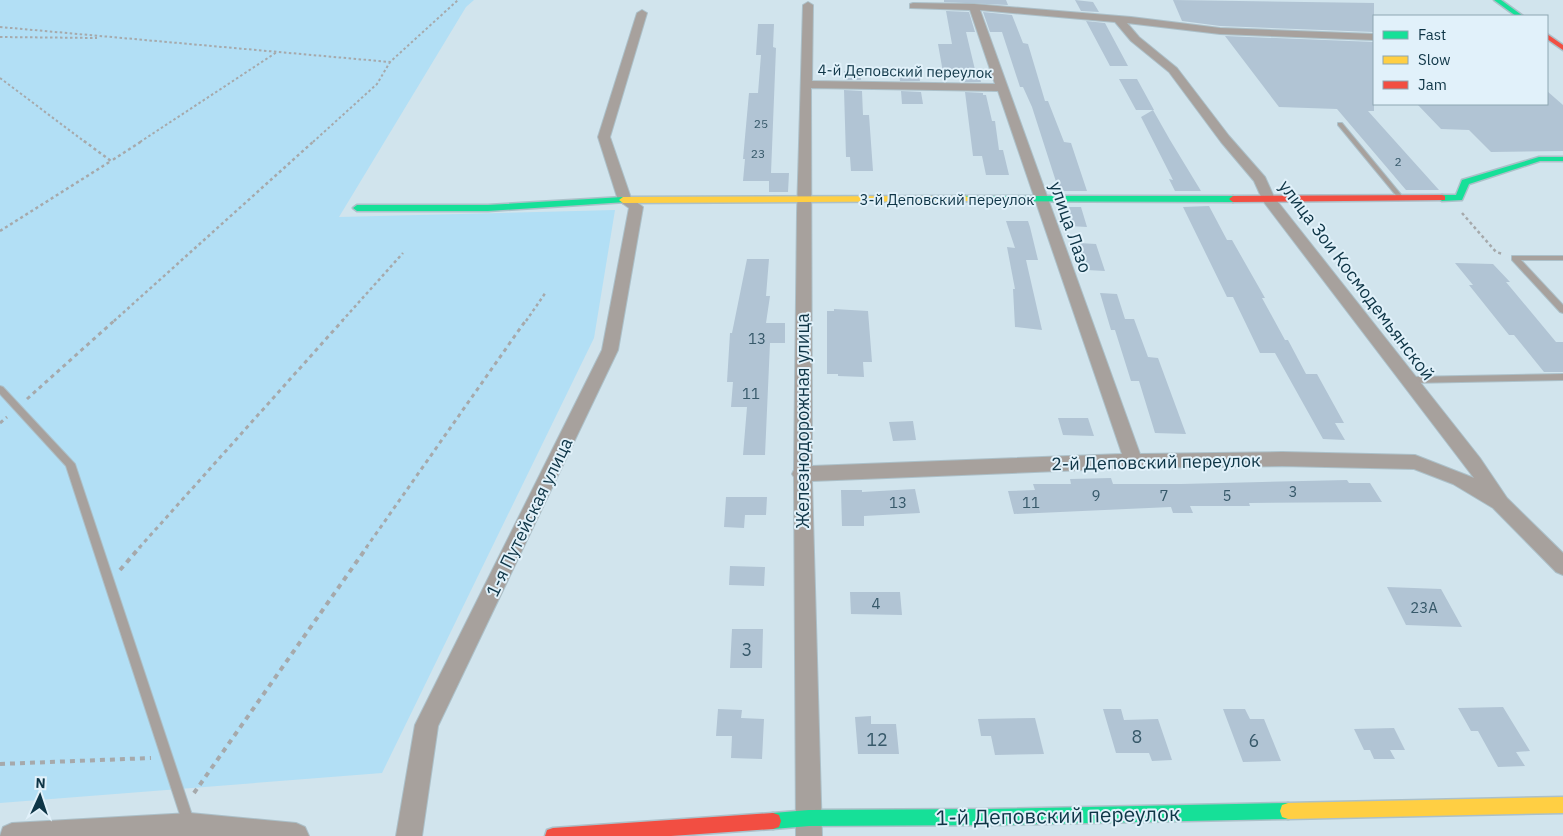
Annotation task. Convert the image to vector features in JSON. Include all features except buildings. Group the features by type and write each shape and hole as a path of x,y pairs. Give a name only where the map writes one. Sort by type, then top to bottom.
{"street":[{"path":"1498,0 1519,15"},
{"name":"Железнодорожная улица","path":"808,6 803,200 801,474 809,836"},
{"path":"913,6 974,7 1118,19 1220,31 1373,37"},
{"name":"улица Лазо","path":"974,7 1004,88 1133,461"},
{"path":"625,200 604,137 642,13"},
{"name":"улица Зои Космодемьянской","path":"1118,19 1135,39 1173,70 1225,139 1260,180 1268,198 1474,463 1500,503 1563,566"},
{"name":"4-й Деповский переулок","path":"805,84 1004,88"},
{"path":"1448,198 1459,198 1465,182 1539,159 1563,159"},
{"name":"3-й Деповский переулок","path":"357,208 488,208 625,200 1448,198"},
{"name":"1-я Путейская улица","path":"409,836 427,725 610,350 636,207 625,200"},
{"name":"2-й Деповский переулок","path":"801,474 1133,461 1282,459 1415,462 1460,479 1500,503"},
{"name":"1-й Деповский переулок","path":"553,836 809,818 991,817 1563,805"},
{"path":"12,836 187,818 296,836"}],"lane":[{"path":"1340,124 1401,198"},
{"path":"1515,258 1563,258"},
{"path":"1515,258 1563,310"},
{"path":"1409,380 1563,378"},
{"path":"0,388 70,464 187,818"}],"path":[{"path":"0,423 377,84 390,62 458,0"},
{"path":"0,27 390,62"},
{"path":"0,38 118,38"},
{"path":"0,231 278,52"},
{"path":"0,78 111,161"},
{"path":"1448,198 1496,252 1515,258"},
{"path":"109,582 403,253"},
{"path":"187,818 546,292"},
{"path":"0,764 166,757"}],"shaded area":[{"path":"0,0 474,0 466,7 339,217 615,210 594,338 382,773 0,803"}],"traffic: fast":[{"path":"1497,0 1519,15"},
{"path":"1442,198 1459,198 1465,182 1539,159 1563,159"},
{"path":"965,199 1233,199"},
{"path":"357,208 488,208 623,200"},
{"path":"773,821 809,818 991,817 1288,811"}],"traffic: slow":[{"path":"623,200 965,199"},
{"path":"1288,811 1563,805"}],"traffic: jam":[{"path":"1548,37 1563,48"},
{"path":"1233,199 1442,198"},
{"path":"553,836 773,821"}]}
